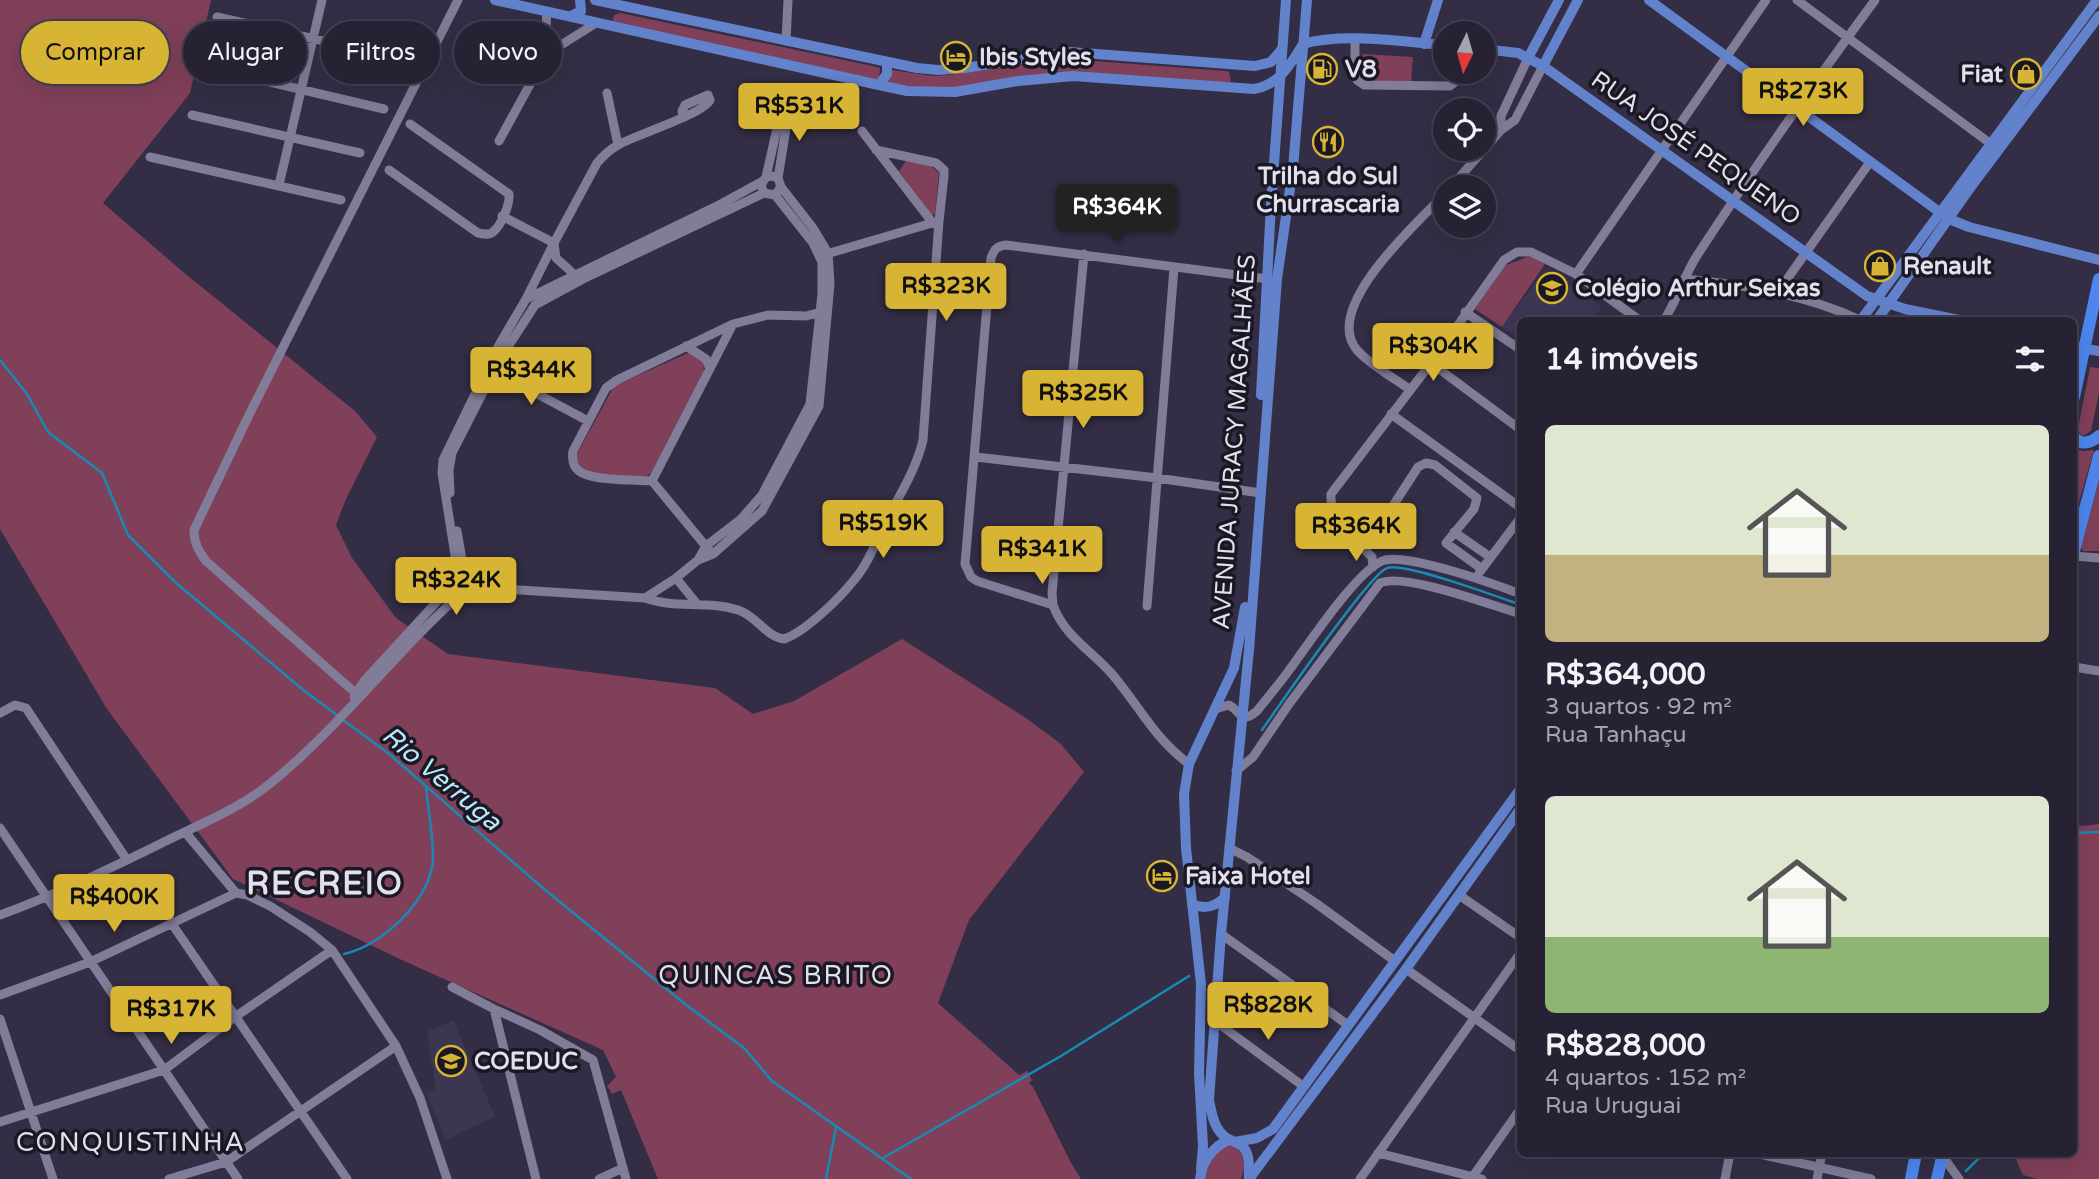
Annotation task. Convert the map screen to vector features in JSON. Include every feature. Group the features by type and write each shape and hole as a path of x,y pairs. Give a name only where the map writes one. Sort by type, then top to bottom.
{"highway":[{"path":"2093,304 2099,279"},
{"path":"2077,368 2079,348 2099,289"},
{"path":"2077,439 2082,443 2091,443 2099,436"},
{"path":"2077,541 2099,456"},
{"path":"1911,1179 1915,1157"},
{"path":"1937,1179 1941,1157"}],"main road":[{"path":"495,0 907,91 955,92 1018,81 1073,76 1254,89 1262,88 1280,77 1303,44 1321,40 1355,40 1433,44"},
{"path":"571,16 581,11 580,0"},
{"path":"595,0 887,63 938,70 1070,52 1231,65 1264,64 1276,58 1282,49"},
{"name":"AVENIDA JURACY MAGALHÃES","path":"1249,1179 1249,1158 1243,1147 1232,1141 1214,1123 1209,1100 1221,934 1249,650 1271,204 1286,0"},
{"name":"AVENIDA JURACY MAGALHÃES","path":"1201,1174 1201,984 1184,809 1189,764 1234,668 1240,642 1258,493 1277,279 1288,205 1307,0"},
{"path":"1423,44 1438,0"},
{"path":"1528,58 1559,0"},
{"path":"1543,66 1578,0"},
{"path":"1649,0 1944,216 1969,227 2099,260"},
{"path":"1944,216 1992,144 2097,0"},
{"path":"608,26 605,12 615,5"},
{"path":"1863,317 1881,299 2099,16"},
{"name":"RUA JOSÉ PEQUENO","path":"1496,49 1509,51 1543,66 1867,296 1905,309 1944,317"},
{"path":"879,86 887,74 887,63"},
{"path":"1231,65 1236,80 1231,88"},
{"path":"1254,89 1269,97 1278,108"},
{"path":"1271,204 1288,205"},
{"path":"1878,317 1881,299"},
{"path":"2079,348 2099,351"},
{"path":"1201,1174 1212,1151 1232,1141 1257,1138 1273,1129 1517,793"},
{"path":"1249,1179 1517,816"},
{"path":"1192,904 1205,908 1225,897"}],"street":[{"path":"279,185 323,0"},
{"path":"354,700 206,561 197,549 194,530 458,0"},
{"path":"786,41 788,0"},
{"path":"1576,274 1766,0"},
{"path":"1797,0 1992,144"},
{"path":"1666,317 1696,257 1733,200 1875,0"},
{"path":"546,21 547,11"},
{"path":"217,17 321,41"},
{"path":"562,44 596,23"},
{"path":"1355,40 1355,75 1364,85 1453,84"},
{"path":"1501,131 1501,116 1528,58"},
{"path":"1462,175 1501,131 1515,120 1543,66"},
{"path":"278,84 384,108"},
{"path":"499,141 528,84"},
{"path":"607,93 618,145"},
{"path":"787,101 790,104 778,187 769,195 761,185 783,102 787,101"},
{"path":"192,115 360,153"},
{"path":"683,117 618,145 597,163 491,369 452,453 450,464 449,489 458,589 645,598 670,604 724,606 753,617 771,634 784,639 819,615 855,580 916,463 923,440 935,221 944,176 941,166 936,163 876,150"},
{"path":"389,170 478,233 490,234 495,231 509,202 509,194 410,124"},
{"path":"862,131 935,221"},
{"path":"150,157 341,200"},
{"path":"1778,292 1870,162"},
{"path":"526,299 721,204 772,176 813,228 824,255 824,311 812,392 806,413 762,495 698,560 676,579 645,598"},
{"path":"491,369 535,306 583,279 764,192"},
{"path":"1409,389 1357,350 1348,334 1348,324 1361,291 1376,268 1433,206"},
{"path":"502,216 554,243"},
{"path":"824,255 935,221"},
{"path":"554,243 556,258 573,275 583,279"},
{"path":"1053,605 977,581 971,577 965,564 991,258 994,250 1006,245 1268,279"},
{"path":"1373,567 1372,557 1340,526 1333,514 1331,494 1431,363 1504,260 1517,253 1531,252 1576,274 1635,317"},
{"path":"1084,254 1053,605 1068,633 1115,678 1164,744 1189,764"},
{"path":"1147,606 1174,268"},
{"path":"1684,279 1778,292 1853,317"},
{"path":"1881,317 1905,309"},
{"path":"709,550 652,481 597,477 579,471 572,459 573,451 606,388 617,380 733,324 768,316 806,316 824,311"},
{"path":"1465,312 1517,347"},
{"path":"652,481 733,324"},
{"path":"687,346 706,359 710,369"},
{"path":"1431,363 1517,427"},
{"path":"491,369 588,421"},
{"path":"1391,414 1517,505"},
{"path":"976,457 1258,493"},
{"path":"1349,521 1373,533 1418,467 1426,463 1435,464 1477,498 1474,509 1446,543 1482,569"},
{"path":"1476,578 1517,522"},
{"path":"1454,532 1490,557"},
{"path":"2077,554 2099,558"},
{"path":"1215,709 1229,705 1241,717 1251,716 1331,612 1373,567 1382,561 1391,559 1476,578 1517,593"},
{"path":"354,700 468,589 473,576 458,576"},
{"path":"0,915 47,898 127,860 249,799 272,782 335,725 458,576"},
{"path":"676,579 697,604"},
{"path":"1236,771 1253,757 1289,704 1380,583 1392,580 1415,583 1517,613"},
{"path":"2077,667 2099,671"},
{"path":"0,713 15,705 23,706 29,712 127,860"},
{"path":"1,831 238,1179"},
{"path":"184,832 236,893"},
{"path":"1229,848 1317,904 1395,961"},
{"path":"0,995 90,962 236,893 247,895 270,906 332,950 396,1046 420,1098 447,1179"},
{"path":"1459,895 1517,935"},
{"path":"172,924 347,1179"},
{"path":"1221,934 1348,1025"},
{"path":"0,1122 164,1070 332,950"},
{"path":"1360,1179 1517,958"},
{"path":"1406,969 1517,1048"},
{"path":"452,987 540,1030 593,1060 626,1179"},
{"path":"494,1009 537,1179"},
{"path":"0,1019 53,1179"},
{"path":"1215,1021 1303,1086"},
{"path":"169,1179 226,1162 396,1046"},
{"path":"1378,1153 1475,1178 1517,1114"},
{"path":"1725,1179 1729,1157"},
{"path":"1772,1157 1871,1179"},
{"path":"1817,1179 1821,1157"},
{"path":"1944,1157 1959,1179"},
{"path":"599,1179 623,1168"}],"shaded area":[{"path":"0,0 211,0 206,21 183,21 183,84 192,84 190,93 103,203 182,271 355,411 377,437 336,525 352,558 396,618 448,654 715,688 753,714 794,701 902,639 1026,718 1061,744 1084,772 969,920 938,1003 1019,1075 1027,1071 1032,1080 1029,1083 1081,1179 658,1179 621,1090 612,1094 607,1086 616,1077 603,1050 404,961 233,879 107,709 0,529"},
{"path":"620,13 873,66 880,68 879,79 873,82 613,21 614,15"},
{"path":"1363,54 1413,57 1411,83 1361,80"},
{"path":"1067,59 1225,71 1229,72 1231,81 1119,78 947,90 887,85 892,70 932,76 949,75"},
{"path":"906,161 932,167 939,173 935,214 932,215 899,171"},
{"path":"1533,257 1545,264 1502,327 1475,309 1506,265"},
{"name":"Colégio Arthur Seixas","path":"1546,269 1602,307 1595,317 1517,317 1517,337 1502,327"},
{"path":"688,353 694,353 703,362 704,371 651,473 644,478 585,472 576,462 577,454 614,386"},
{"path":"2090,367 2099,368 2099,393 2091,431 2081,435 2078,429"},
{"path":"2077,449 2094,450 2077,509"},
{"path":"2099,480 2099,551 2083,551 2081,547"},
{"path":"2099,824 2099,1179 2038,1179 2023,1175 2015,1157 2077,1157 2077,825"},
{"name":"COEDUC","path":"453,1020 495,1116 446,1140 426,1093 436,1089 427,1032"},
{"path":"1230,1145 1242,1154 1241,1179 1204,1179 1210,1163 1222,1146"}],"waterway":[{"name":"Rio Verruga","path":"0,360 27,394 48,432 102,473 128,535 175,582 338,716"},
{"path":"1262,730 1344,616 1377,576 1387,568 1431,575 1517,604"},
{"name":"Rio Verruga","path":"343,720 388,753 544,889 685,1004 744,1048 772,1081 911,1179"},
{"path":"344,954 359,949 389,931 415,904 424,888 431,873 433,857 426,787"},
{"path":"2077,833 2099,832"},
{"path":"883,1158 1061,1056 1189,976"},
{"path":"826,1179 836,1127"},
{"path":"1966,1171 1980,1157"}],"place":[{"name":"Ibis Styles","path":"956,57"},
{"name":"V8","path":"1322,69"},
{"name":"Fiat","path":"2026,74"},
{"name":"Trilha do Sul Churrascaria","path":"1328,142"},
{"name":"Renault","path":"1880,266"},
{"name":"Colégio Arthur Seixas","path":"1552,288"},
{"name":"Faixa Hotel","path":"1162,876"},
{"name":"COEDUC","path":"451,1061"}],"district":[{"name":"RECREIO","path":"325,883"},
{"name":"QUINCAS BRITO","path":"776,975"},
{"name":"CONQUISTINHA","path":"131,1142"}]}
